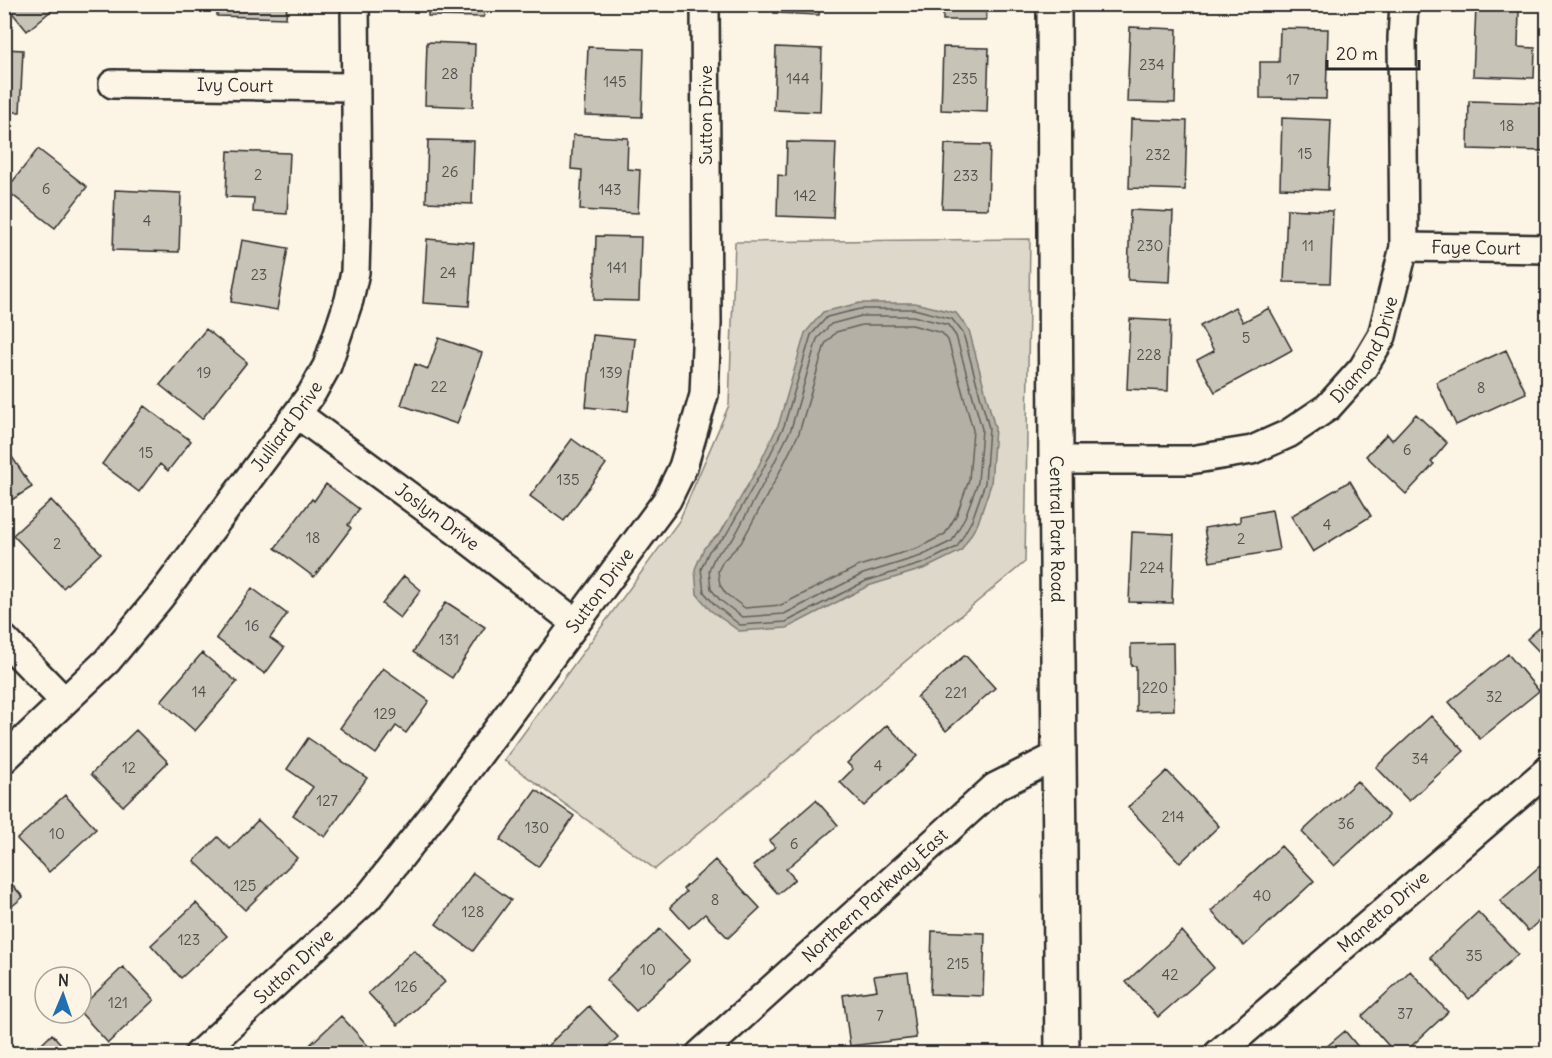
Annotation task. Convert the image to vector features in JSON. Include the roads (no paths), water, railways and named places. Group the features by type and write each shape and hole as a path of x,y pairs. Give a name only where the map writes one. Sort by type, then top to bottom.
{"street":[{"name":"Julliard Drive","path":"4,759 107,661 161,596 297,414 327,366 349,300 354,272 357,205 355,4"},
{"name":"Sutton Drive","path":"199,1053 367,899 443,803 667,500 683,467 704,395 707,323 705,4"},
{"name":"Central Park Road","path":"1054,4 1062,1053"},
{"name":"Diamond Drive","path":"1056,460 1190,460 1252,450 1288,434 1328,407 1363,368 1382,336 1404,247 1401,38 1404,4"},
{"name":"Ivy Court","path":"113,84 355,87"},
{"name":"Faye Court","path":"1404,247 1548,249"},
{"name":"Joslyn Drive","path":"297,414 458,532 576,623"},
{"path":"4,639 64,701"},
{"name":"Northern Parkway East","path":"700,1053 995,787 1059,755"},
{"name":"Manetto Drive","path":"1218,1053 1548,770"}],"water":[{"path":"860,303 915,303 956,313 969,330 995,428 991,484 978,523 961,551 926,568 868,586 787,628 739,631 710,610 697,594 695,569 704,548 721,532 757,469 779,423 805,333 823,312"}]}
